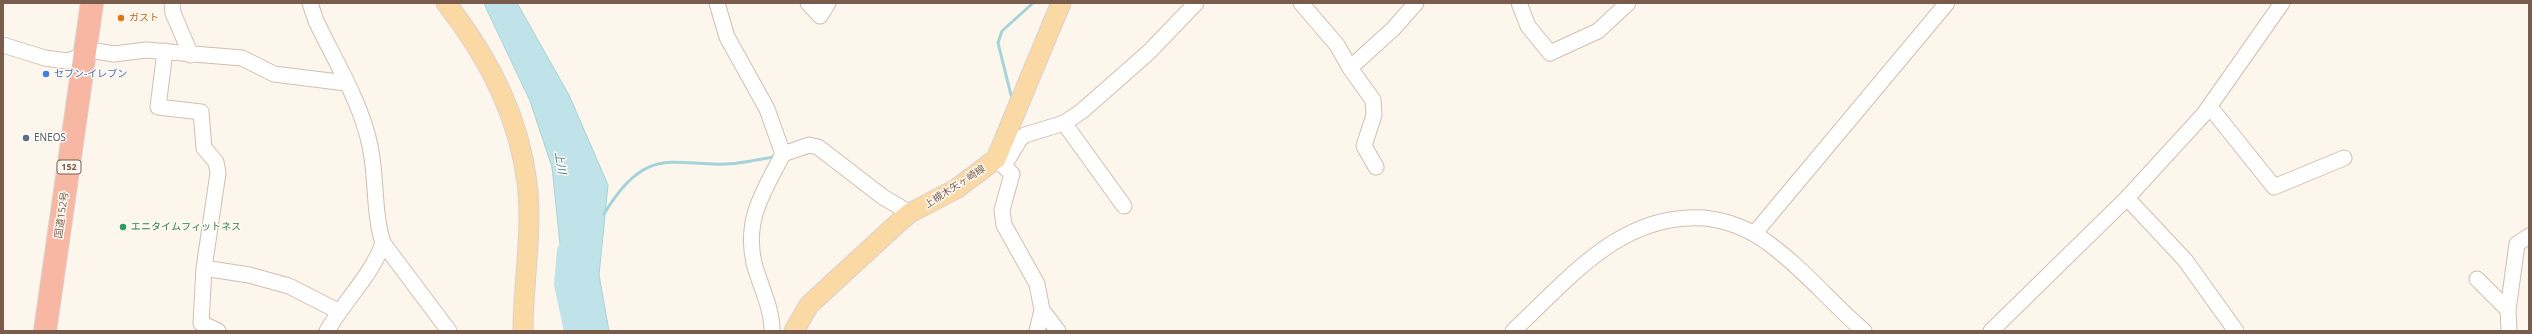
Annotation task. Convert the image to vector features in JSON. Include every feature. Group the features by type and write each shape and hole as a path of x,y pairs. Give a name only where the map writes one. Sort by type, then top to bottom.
{"highway":[{"name":"国道152号","path":"45,331 86,56 92,3"}],"main road":[{"path":"446,3 485,59 512,118 527,183 528,248 523,287 523,331"},
{"name":"上槻木矢ヶ崎線","path":"794,331 809,305 910,213 1000,162 1060,3"}],"street":[{"path":"172,3 173,13 191,55"},
{"path":"310,3 364,124 370,147 378,226 383,243 449,331"},
{"path":"717,3 727,37 767,109 781,151 752,220 754,262 769,306 772,331"},
{"path":"808,3 820,16 828,3"},
{"path":"1058,331 1042,310 1036,284 1004,225 1002,210 1012,174 1000,162 1020,138 1025,135 1064,123 1126,74 1196,3"},
{"path":"1301,3 1337,45 1350,68 1373,100 1374,115 1364,146 1376,167"},
{"path":"1350,68 1393,29 1416,3"},
{"path":"1519,3 1528,26 1550,53 1598,31 1628,3"},
{"path":"1754,234 1946,3"},
{"path":"1991,331 2127,198 2210,107 2282,3"},
{"path":"3,45 45,58 67,61 86,56 96,51 114,54 146,50 191,55 242,58 274,74 346,83"},
{"path":"165,51 158,106 201,112 204,148 216,162 217,167 204,268 201,323 218,331"},
{"path":"2210,107 2274,187 2344,158"},
{"path":"1064,123 1124,206"},
{"path":"781,151 809,145 818,147 884,197 910,213"},
{"path":"2127,198 2185,260 2236,331"},
{"path":"1513,331 1592,258 1611,243 1647,225 1671,218 1715,219 1754,234 1781,252 1864,331"},
{"path":"2509,331 2508,310 2517,244 2529,236"},
{"path":"327,331 338,311 378,259 383,243"},
{"path":"204,268 249,275 289,286 338,311"},
{"path":"2476,279 2508,310"},
{"path":"1037,331 1042,310"}],"water":[{"path":"484,3 517,3 569,95 608,185 599,275 609,331 569,331 552,167 530,101"}],"waterway":[{"path":"1012,99 998,43 1002,31 1033,3"},
{"path":"604,214 621,189 638,174 653,165 670,162 727,164 775,156"},
{"name":"上川","path":"566,251 563,284 573,331"},
{"name":"上川","path":"563,284 566,278"}],"place":[{"name":"ガスト","path":"121,18"},
{"name":"セブン-イレブン","path":"46,74"},
{"name":"ENEOS","path":"26,138"},
{"name":"エニタイムフィットネス","path":"123,227"}]}
